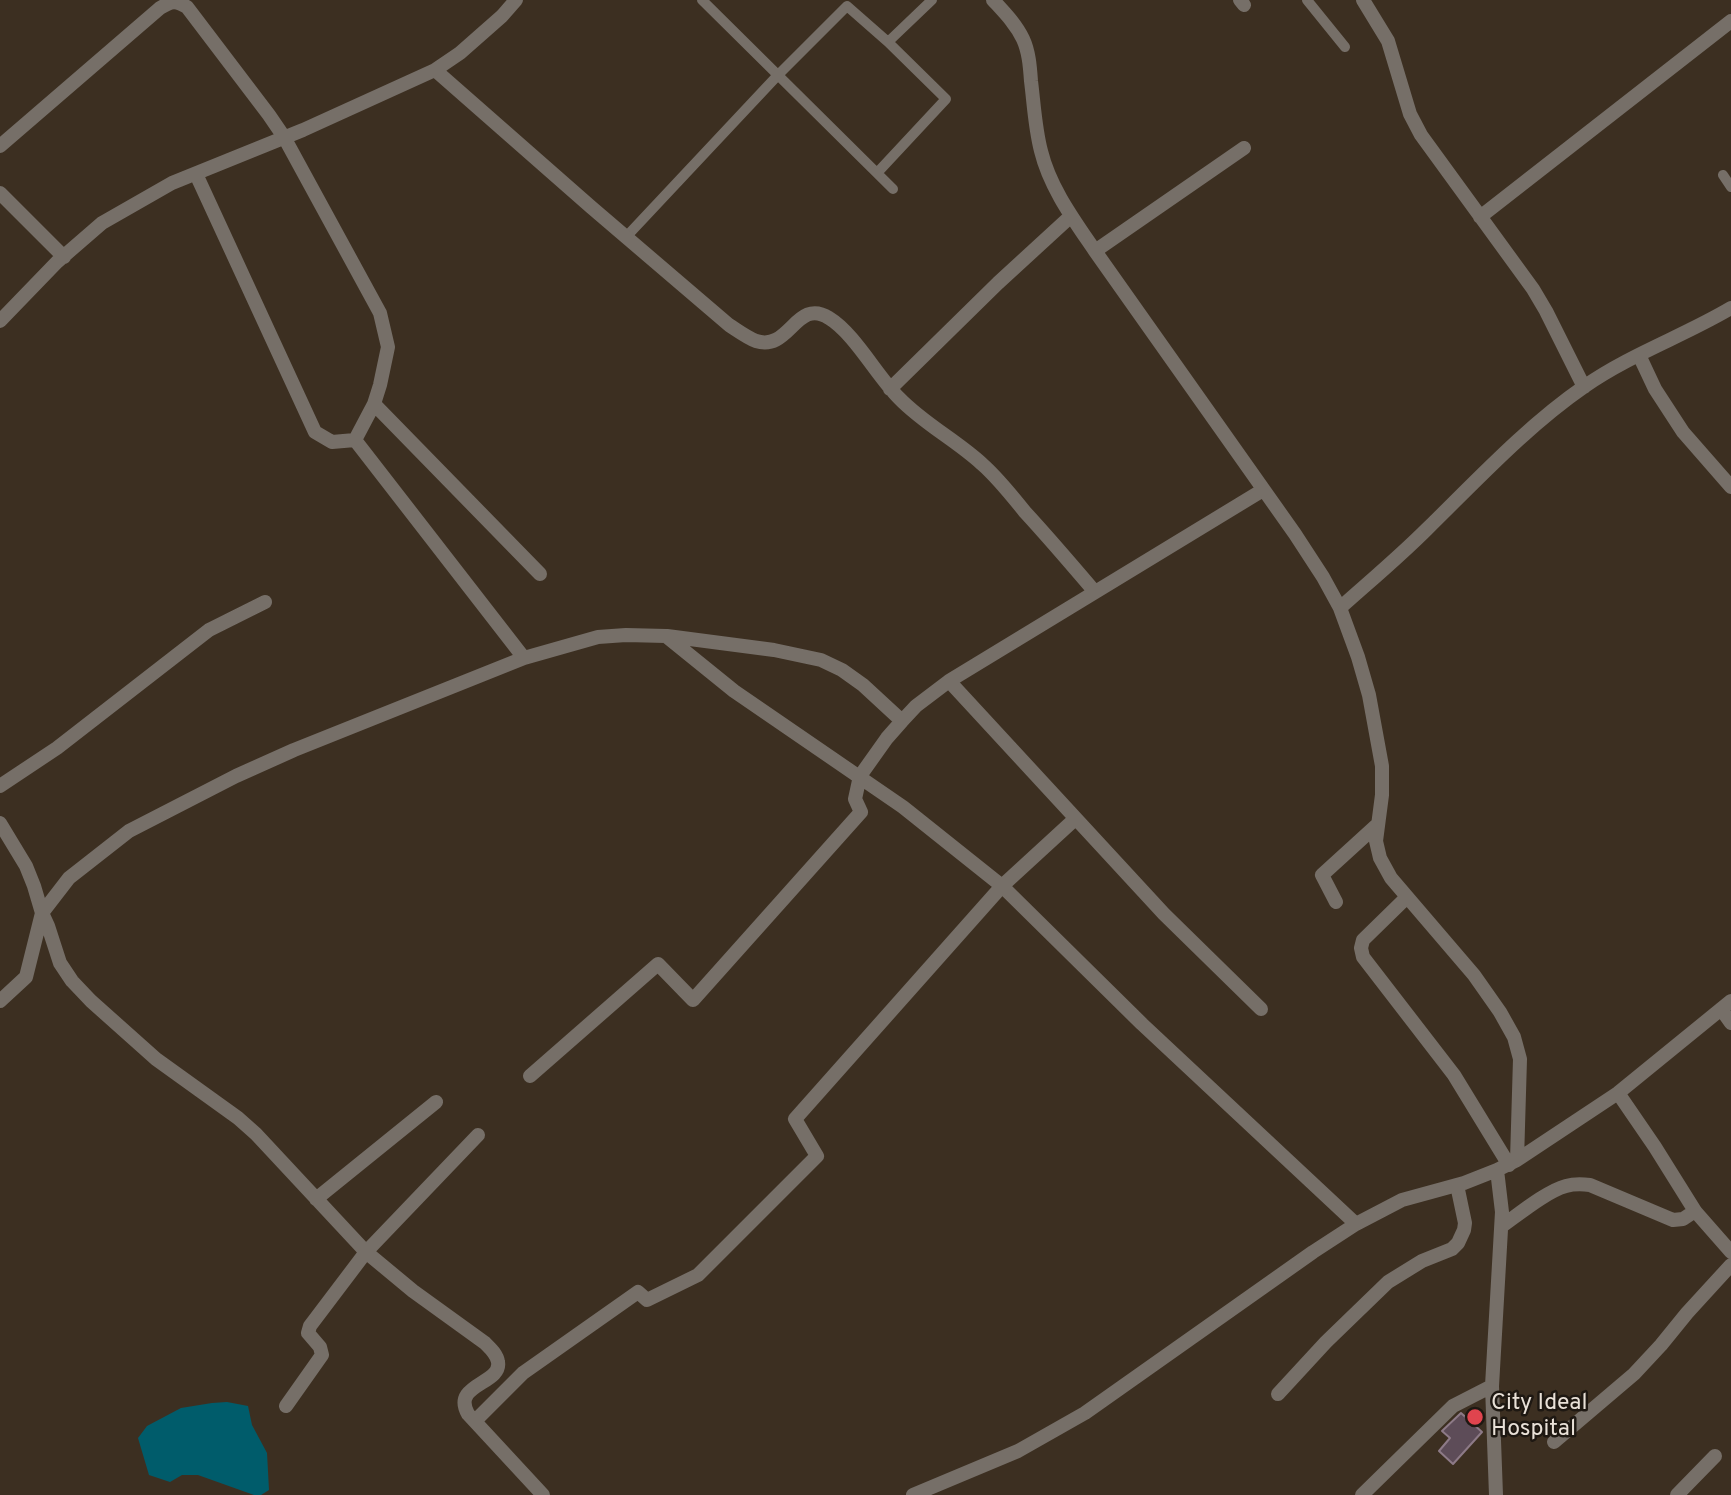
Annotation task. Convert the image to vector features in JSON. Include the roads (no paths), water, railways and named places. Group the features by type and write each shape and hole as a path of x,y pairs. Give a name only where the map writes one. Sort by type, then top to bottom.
{"street":[{"path":"0,321 102,223 173,183 315,125 435,70 460,53 516,0"},
{"path":"993,0 1023,39 1028,56 1041,154 1053,184 1095,251 1302,545 1340,608 1369,695 1378,741 1382,766 1382,795 1376,841 1380,858 1391,878 1474,975 1514,1037 1520,1059 1508,1165 1501,1196 1502,1226 1492,1386 1496,1495"},
{"path":"1363,0 1388,41 1415,125 1533,289 1584,387"},
{"path":"0,146 160,8 172,1 187,7 284,137 380,313 388,346 374,404 355,440"},
{"path":"1480,217 1731,21"},
{"path":"435,70 729,324 757,341 770,342 783,337 804,315 819,312 831,318 853,341 890,389 917,415 983,465 1096,592"},
{"path":"1095,251 1244,148"},
{"path":"195,174 315,432 332,442 355,440"},
{"path":"0,193 64,257"},
{"path":"890,389 1071,215"},
{"path":"1340,608 1423,533 1492,465 1544,418 1584,387 1731,307"},
{"path":"1639,355 1655,389 1683,432 1731,487"},
{"path":"374,404 540,574"},
{"path":"355,440 524,658"},
{"path":"530,1076 658,964 693,1000 861,812 855,799 860,776 887,738 916,706 949,681 1263,490"},
{"path":"0,786 57,748 209,630 265,602"},
{"path":"0,1002 26,977 42,913 69,878 129,831 236,776 294,750 524,658 598,637 626,635 666,636 774,650 821,660 842,670 863,685 902,721"},
{"path":"666,636 743,697 903,807 1002,886 1142,1024 1356,1224"},
{"path":"949,681 1164,914 1261,1009"},
{"path":"475,1422 523,1373 638,1292 647,1300 698,1275 817,1156 795,1119 1002,886 1075,819"},
{"path":"0,823 26,866 60,963 72,981 156,1059 256,1134 366,1252 413,1291 485,1343 494,1353 498,1361 497,1368 469,1392 464,1398 463,1406 467,1414 543,1495"},
{"path":"1336,902 1322,875 1378,824"},
{"path":"1407,897 1363,940 1363,957 1454,1075 1508,1165"},
{"path":"914,1495 1018,1451 1085,1413 1356,1224 1402,1200 1457,1185 1508,1165 1618,1093 1726,1005 1731,1023"},
{"path":"1618,1093 1695,1210 1731,1252"},
{"path":"316,1199 436,1102"},
{"path":"286,1406 322,1355 320,1347 309,1336 308,1329 366,1252 478,1135"},
{"path":"1502,1226 1550,1194 1566,1186 1580,1184 1590,1185 1673,1220 1683,1219 1695,1210"},
{"path":"1278,1394 1326,1342 1388,1282 1422,1261 1452,1249 1458,1243 1465,1223 1457,1185"},
{"path":"1555,1442 1634,1374 1731,1265"},
{"path":"1363,1495 1453,1406 1492,1386"},
{"path":"1677,1495 1715,1456"}],"lane":[{"path":"702,0 893,189"},
{"path":"888,42 932,0"},
{"path":"1307,0 1345,47"},
{"path":"626,237 844,3 946,99 877,173"},
{"path":"1723,175 1731,187"}],"water":[{"path":"227,1402 248,1406 252,1425 267,1453 269,1490 261,1495 254,1495 198,1475 182,1475 170,1482 149,1475 138,1438 147,1426 181,1408"}],"place":[{"name":"City Ideal Hospital","path":"1475,1417"}]}
